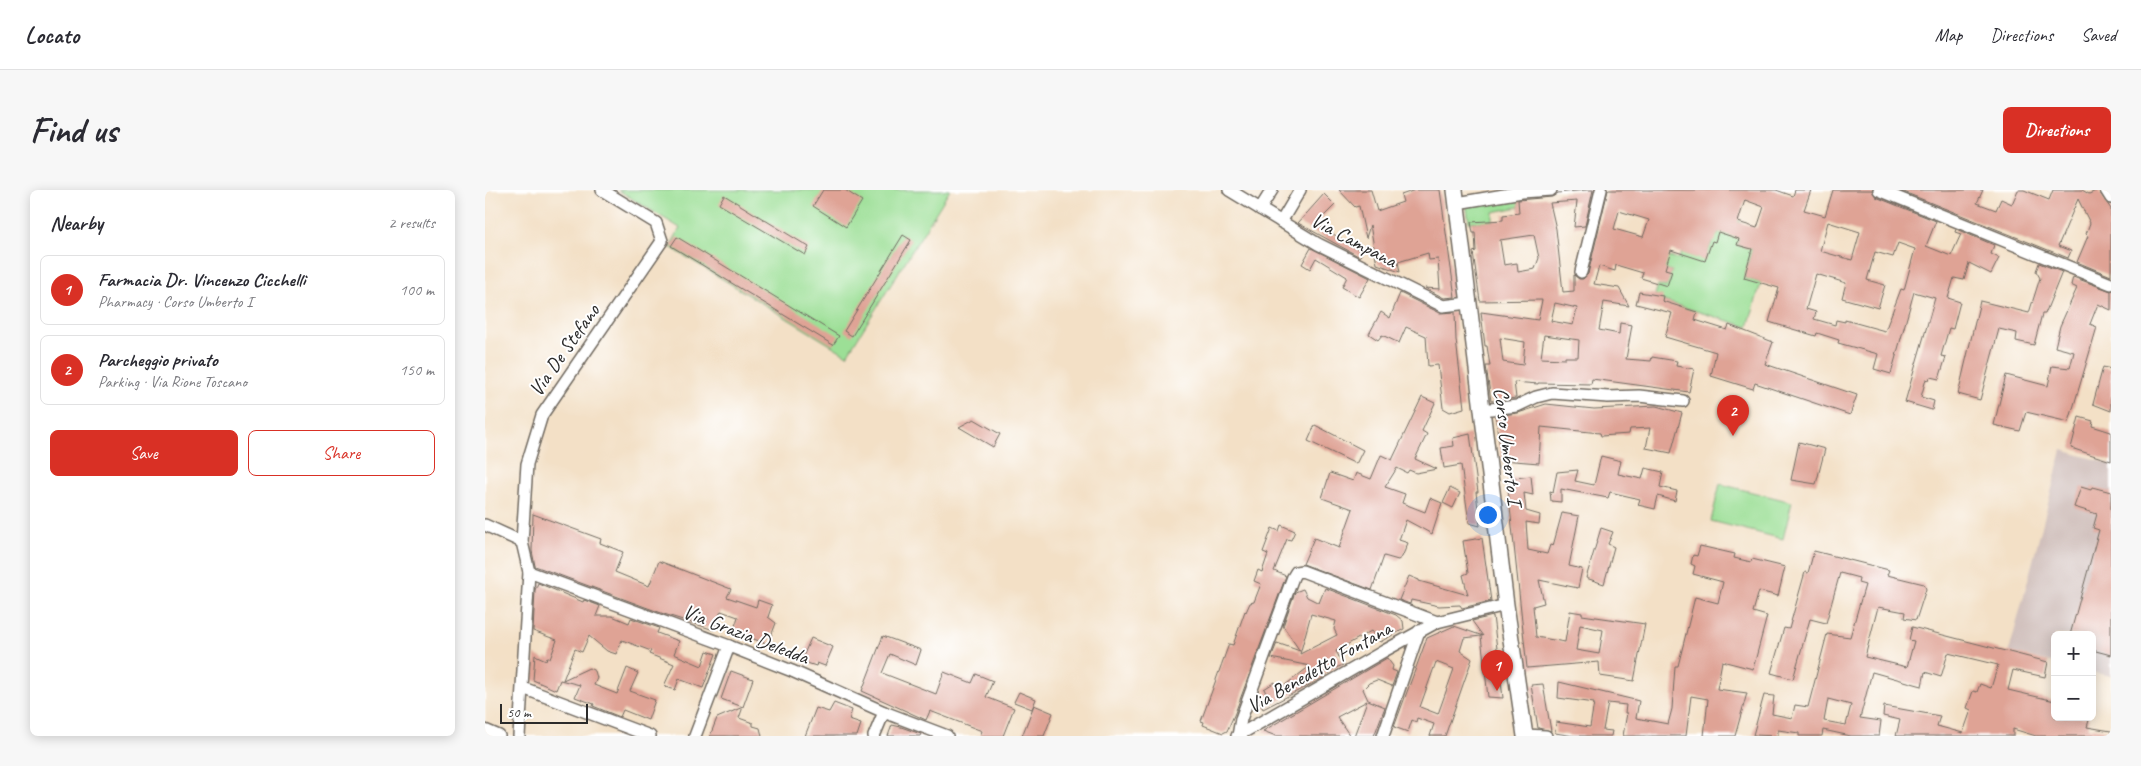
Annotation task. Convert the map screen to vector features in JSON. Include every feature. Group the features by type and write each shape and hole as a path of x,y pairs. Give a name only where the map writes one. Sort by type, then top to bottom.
{"main road":[{"name":"Corso Umberto I","path":"1456,196 1506,605 1525,735"}],"street":[{"name":"Via De Stefano","path":"519,736 529,572 521,542 527,464 542,415 661,241 656,224 603,190"},
{"name":"Via Campana","path":"1229,190 1318,244 1443,306 1468,302"},
{"path":"1260,209 1271,190"},
{"path":"1281,222 1301,190"},
{"path":"1456,196 1551,190"},
{"path":"1581,272 1601,190"},
{"path":"1879,190 2111,284"},
{"path":"2106,190 2111,198"},
{"path":"1483,410 1517,406 1536,397 1552,393 1608,397 1639,396 1683,401"},
{"path":"485,525 521,542"},
{"name":"Via Benedetto Fontana","path":"1238,736 1244,710 1296,572 1302,571 1437,622"},
{"name":"Via Grazia Deledda","path":"529,572 729,646 792,671 884,712 947,736"},
{"name":"Via Benedetto Fontana","path":"1238,736 1437,622 1506,605"},
{"name":"Via Benedetto Fontana","path":"1383,736 1419,631"},
{"path":"695,736 729,646"},
{"path":"523,688 650,736"},
{"path":"874,736 884,712"},
{"path":"485,730 499,736"},
{"path":"1525,735 1546,736"}],"shaded area":[{"path":"2062,450 2111,464 2111,676 2096,673 2096,631 2051,631 2051,662 2009,652"}],"green space":[{"path":"618,190 950,190 847,355 670,247 680,228"},
{"path":"1518,196 1519,207 1493,212 1493,221 1469,222 1466,204"},
{"path":"1739,220 1743,226 1737,245 1752,249 1744,278 1761,283 1748,327 1654,298 1658,285 1666,287 1672,271 1646,263 1669,257 1678,259 1682,253 1705,260 1716,236"},
{"path":"1720,484 1792,502 1783,539 1711,521"}],"building":[{"path":"823,190 845,190 862,201 846,227 813,206"},
{"path":"1339,190 1371,190 1377,211 1403,202 1401,195 1415,190 1440,190 1455,297 1444,298 1425,288 1440,289 1438,259 1429,260 1428,253 1398,262 1400,272 1377,264 1370,225 1366,238 1359,206 1355,207"},
{"path":"1593,190 1585,226 1574,227 1577,201 1550,203 1556,229 1563,292 1574,291 1574,275 1579,279 1583,279 1588,274 1608,190 1776,190 1793,196 1795,190 1811,190 1804,210 1825,216 1833,190 1872,190 1876,197 1936,221 1926,246 1951,256 1961,234 1955,232 1956,229 1994,245 1991,254 1999,258 1991,274 1969,263 1964,280 1954,278 1948,298 1960,302 1953,329 1949,328 1941,356 1946,357 1939,379 1930,377 1929,380 1926,379 1921,397 1934,401 1932,410 1905,402 1935,298 1914,292 1891,374 1874,369 1878,354 1838,343 1839,340 1817,333 1816,336 1769,322 1779,288 1744,278 1752,249 1737,245 1739,239 1718,232 1715,242 1712,241 1705,261 1671,250 1665,269 1672,271 1667,286 1641,278 1643,273 1616,265 1615,271 1599,266 1594,284 1619,288 1629,306 1604,302 1599,330 1619,334 1620,323 1632,325 1626,359 1651,361 1652,357 1677,361 1676,366 1694,369 1689,392 1592,379 1591,384 1514,382 1516,398 1491,401 1486,366 1490,366 1487,346 1485,346 1481,312 1538,320 1542,300 1480,301 1473,252 1476,251 1475,233 1473,233 1471,222 1503,220 1503,215 1519,213 1518,200 1552,197 1558,193","holes":["1745,200 1764,207 1757,228 1738,222","1619,211 1649,220 1643,237 1614,229","1828,222 1860,232 1852,260 1820,251","1534,235 1539,258 1535,269 1518,272 1517,263 1504,265 1500,240","1898,243 1915,249 1904,290 1901,289 1885,331 1845,320 1845,322 1836,320 1835,325 1814,319 1816,312 1806,309 1816,274 1846,283 1842,298 1878,308 1885,285 1867,280 1875,252 1893,257","1555,303 1577,308 1573,325 1551,321","1544,335 1579,340 1578,357 1565,357 1565,359 1541,358","1500,338 1525,342 1523,365 1503,362"]},
{"path":"1899,190 1983,190 1977,203 1996,210 2001,199 2012,204 2018,190 2024,190 2049,200 2053,190 2082,190 2089,194 2098,190 2111,209 2111,276 2077,262 2088,236 2086,234 2090,223 2078,199 2058,246 2071,251 2068,258"},
{"path":"1324,194 1335,205 1316,224 1362,251 1360,257 1298,223"},
{"path":"724,195 809,247 805,255 719,204"},
{"path":"903,235 911,240 852,336 844,331"},
{"path":"677,237 839,336 833,345 671,246"},
{"path":"1311,248 1370,278 1359,297 1342,287 1347,277 1316,258 1310,269 1302,264"},
{"path":"2039,263 2062,272 2045,314 2042,314 2034,345 2016,341 2017,333 1999,329 1980,400 1958,394 1980,301 2029,313 2040,278 2036,271"},
{"path":"2073,277 2111,291 2111,310 2098,304 2090,324 2097,327 2069,422 2026,412 2020,431 1994,425 2006,375 2048,386 2052,366 2070,368 2074,352 2055,347 2060,326 2077,288 2071,285"},
{"path":"1639,292 1663,296 1662,301 1697,312 1695,320 1727,330 1729,325 1773,342 1765,364 1857,395 1850,415 1755,383 1753,389 1711,376 1716,352 1665,337 1672,313 1636,304"},
{"path":"1400,293 1440,313 1455,312 1456,340 1464,408 1450,412 1443,408 1438,365 1428,366 1426,336 1406,327 1399,343 1382,335 1378,340 1369,334 1381,312 1390,318"},
{"path":"2103,367 2111,369 2111,411 2093,404"},
{"path":"1422,397 1435,403 1422,431 1427,434 1415,459 1437,469 1416,473 1409,470 1407,473 1397,468 1385,487 1405,494 1402,503 1425,512 1430,498 1442,503 1432,534 1406,520 1399,540 1408,543 1402,557 1398,560 1384,556 1372,590 1303,564 1314,538 1339,548 1353,509 1322,498 1330,473 1353,481 1356,473 1371,479 1381,455 1392,460"},
{"path":"1546,404 1594,409 1656,406 1682,413 1671,453 1646,448 1650,428 1630,429 1629,434 1601,436 1600,433 1541,427 1539,463 1502,460 1495,416 1518,413"},
{"path":"2079,417 2093,421 2092,426 2111,432 2111,461 2071,448"},
{"path":"974,419 1000,434 993,447 959,427"},
{"path":"1315,425 1363,450 1356,464 1308,441"},
{"path":"1470,434 1478,492 1476,492 1480,526 1469,523 1461,465 1444,468 1441,448 1454,446 1453,438"},
{"path":"1799,442 1825,449 1816,484 1791,480"},
{"path":"1601,456 1621,461 1618,474 1642,479 1645,468 1663,472 1660,487 1677,491 1675,501 1658,496 1655,509 1638,505 1640,499 1610,492 1608,498 1561,489 1561,502 1551,501 1550,491 1553,492 1557,472 1578,470 1575,481 1594,485"},
{"path":"1531,476 1533,495 1524,493 1526,511 1540,515 1539,524 1526,522 1528,550 1547,554 1550,545 1553,546 1562,513 1579,516 1569,566 1582,569 1578,588 1539,580 1544,603 1533,606 1536,637 1565,642 1570,611 1582,613 1582,615 1645,624 1634,681 1600,676 1599,662 1527,668 1507,479","holes":["1580,625 1603,630 1599,654 1576,650"]},
{"path":"2081,487 2091,490 2092,487 2111,492 2111,655 2096,651 2096,631 2071,631 2099,530 2093,528 2097,514 2074,507"},
{"path":"1450,488 1460,493 1453,508 1443,503"},
{"path":"533,514 601,539 600,543 623,552 615,572 649,586 659,561 731,589 727,597 756,607 758,600 772,605 768,617 776,623 768,644 733,632 738,617 721,611 714,630 664,614 535,566 532,551"},
{"path":"1281,525 1295,531 1291,540 1287,539 1274,571 1286,576 1235,713 1227,731 1223,733 1203,725 1204,722 1201,721 1229,644 1233,645 1245,611 1250,603 1254,602 1261,584 1254,581 1258,570 1262,572 1268,554 1263,552 1272,528 1279,531"},
{"path":"1601,528 1613,532 1608,544 1614,547 1604,584 1586,578"},
{"path":"1482,538 1491,601 1462,608 1460,605 1439,606 1411,600 1410,604 1399,600 1409,576 1419,581 1468,595 1463,575 1468,573 1463,541"},
{"path":"1700,546 1735,554 1734,558 1751,562 1752,559 1785,567 1778,596 1759,591 1753,612 1767,616 1753,669 1722,661 1717,689 1747,693 1735,736 1704,736 1708,699 1691,696 1686,736 1623,736 1627,713 1625,713 1626,705 1608,703 1603,730 1612,731 1611,736 1574,736 1555,733 1556,722 1590,727 1594,703 1558,698 1559,682 1639,701 1636,718 1668,724 1672,709 1675,666 1678,666 1695,597 1718,603 1723,582 1693,574 1695,566 1691,564 1693,555 1697,556"},
{"path":"1814,551 1889,570 1887,575 1924,584 1926,589 1916,620 1904,618 1905,612 1878,607 1865,657 1907,667 1914,641 1909,640 1912,627 2048,662 2045,677 2013,670 2008,690 2051,700 2051,721 2089,721 2087,727 2111,731 2111,736 2036,736 2013,729 2013,736 1896,736 1900,720 1883,716 1884,706 1940,716 1937,726 1963,733 1971,710 1967,708 1973,691 1977,692 1980,684 1991,688 1998,665 1948,653 1941,677 1925,672 1922,686 1872,672 1860,718 1881,721 1879,736 1851,736 1823,730 1822,736 1799,736 1799,733 1778,730 1778,736 1753,735 1764,695 1774,696 1772,714 1792,718 1795,705 1808,707 1827,634 1850,637 1865,585 1858,583 1859,578 1840,573 1826,623 1810,619 1793,679 1771,673 1784,628 1789,629 1805,572 1808,573","holes":["1828,699 1851,705 1846,725 1824,721"]},
{"path":"538,583 583,602 584,600 600,606 596,616 612,616 629,623 631,618 659,628 657,633 679,641 674,654 702,666 707,651 716,654 703,688 679,679 675,690 664,686 674,664 649,654 651,651 622,640 616,654 607,651 589,636 582,652 575,649 563,680 589,668 595,671 597,678 594,685 617,694 627,668 638,673 630,691 655,700 648,720 623,710 620,717 575,697 580,685 560,680 556,690 533,680 535,655 546,660 547,657 550,659 557,640 533,631 535,590"},
{"path":"1325,588 1396,615 1403,621 1404,629 1380,642 1371,631 1336,651 1343,665 1321,674 1323,678 1263,709 1259,702 1267,695 1264,689 1275,682 1280,689 1310,666 1271,658 1277,643 1300,651 1283,626 1295,592 1303,589 1307,597 1319,603","holes":["1311,614 1336,621 1334,629 1337,635 1300,654"]},
{"path":"1493,616 1503,698 1488,697 1481,636 1464,638 1460,651 1472,659 1445,736 1430,736 1434,724 1417,718 1416,722 1412,720 1408,732 1394,727 1427,638 1454,626 1483,636 1472,621","holes":["1436,662 1454,669 1438,714 1420,707"]},
{"path":"883,636 921,650 916,665 890,654 882,673 936,694 944,672 972,683 976,674 993,681 986,697 1014,708 1003,736 980,736 982,731 930,711 926,720 862,691"},
{"path":"811,638 833,647 825,666 817,663 816,666 801,661"},
{"path":"1387,658 1393,666 1392,670 1397,672 1392,686 1377,680 1369,683 1363,689 1368,700 1385,707 1374,736 1354,736 1367,701 1337,717 1350,736 1276,736 1263,731"},
{"path":"731,671 753,679 743,707 721,699"},
{"path":"1543,684 1551,731 1538,728 1531,685"},
{"path":"1019,692 1036,699 1032,709 1014,702"},
{"path":"834,703 852,710 849,720 861,724 857,736 805,736 816,708 829,712"},
{"path":"1034,705 1053,713 1044,736 1022,736"},
{"path":"743,707 739,718 753,723 753,726 760,728 762,736 710,736 717,718"},
{"path":"892,725 921,734 920,736 888,736"}],"place":[{"name":"Parcheggio privato","path":"1733,436"},
{"name":"Farmacia Dr. Vincenzo Cicchelli","path":"1497,691"}]}
